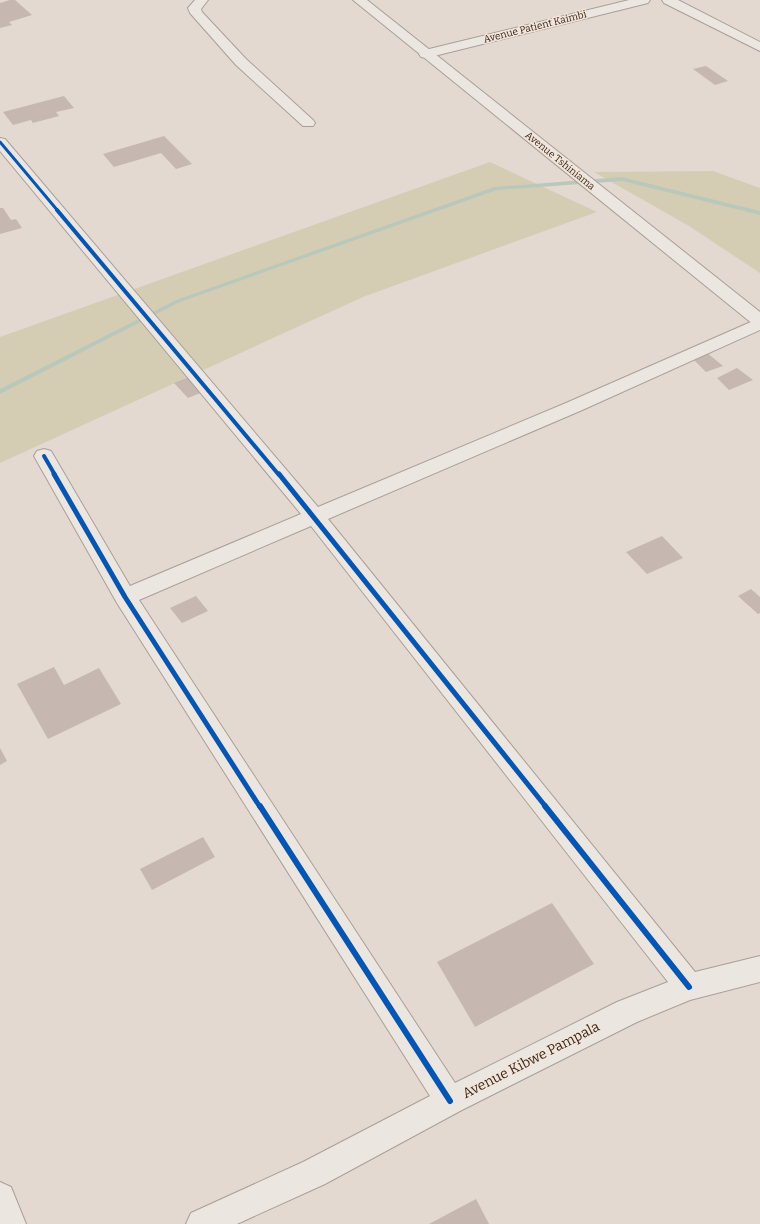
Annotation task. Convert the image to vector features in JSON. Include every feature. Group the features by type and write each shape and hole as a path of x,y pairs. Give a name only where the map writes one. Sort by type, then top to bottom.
{"street":[{"path":"202,0 194,8 196,13 241,62 308,123"},
{"name":"Avenue Tshiniama","path":"360,0 760,322"},
{"name":"Avenue Patient Kaimbi","path":"426,54 644,0"},
{"path":"668,0 698,8 760,47"},
{"path":"0,142 314,516 689,987"},
{"path":"125,597 574,407 760,322"},
{"path":"44,456 125,597 450,1100"},
{"name":"Avenue Kibwe Pampala","path":"202,1224 314,1173 450,1100 627,1012 689,987 760,969"},
{"path":"0,1198 10,1224"}],"shaded area":[{"path":"490,162 597,212 363,297 0,463 0,337"},
{"path":"713,171 760,188 760,273 689,226 594,172"}],"building":[{"path":"15,0 32,15 9,22 12,25 0,28 0,3"},
{"path":"706,66 728,81 715,85 693,69"},
{"path":"64,96 74,108 56,112 59,116 33,123 31,120 13,125 3,112"},
{"path":"164,136 192,164 176,169 161,153 114,167 103,154"},
{"path":"0,208 3,208 11,220 16,219 22,228 0,234"},
{"path":"706,352 723,366 706,372 694,360"},
{"path":"737,368 753,380 729,390 717,378"},
{"path":"189,377 203,392 188,398 174,383"},
{"path":"662,536 683,558 647,574 626,552"},
{"path":"751,589 760,597 760,613 758,614 738,596"},
{"path":"196,596 208,611 182,623 170,608"},
{"path":"54,667 64,685 99,668 121,704 48,739 17,684"},
{"path":"0,748 7,761 0,765"},
{"path":"203,837 215,857 152,890 140,869"},
{"path":"552,903 594,964 475,1027 437,962"},
{"path":"476,1199 489,1224 429,1224"}],"waterway":[{"path":"0,392 178,301 496,188 622,179 760,213"}],"cycle path":[{"path":"0,142 314,516 689,987"},
{"path":"44,456 125,597 450,1101"}]}
